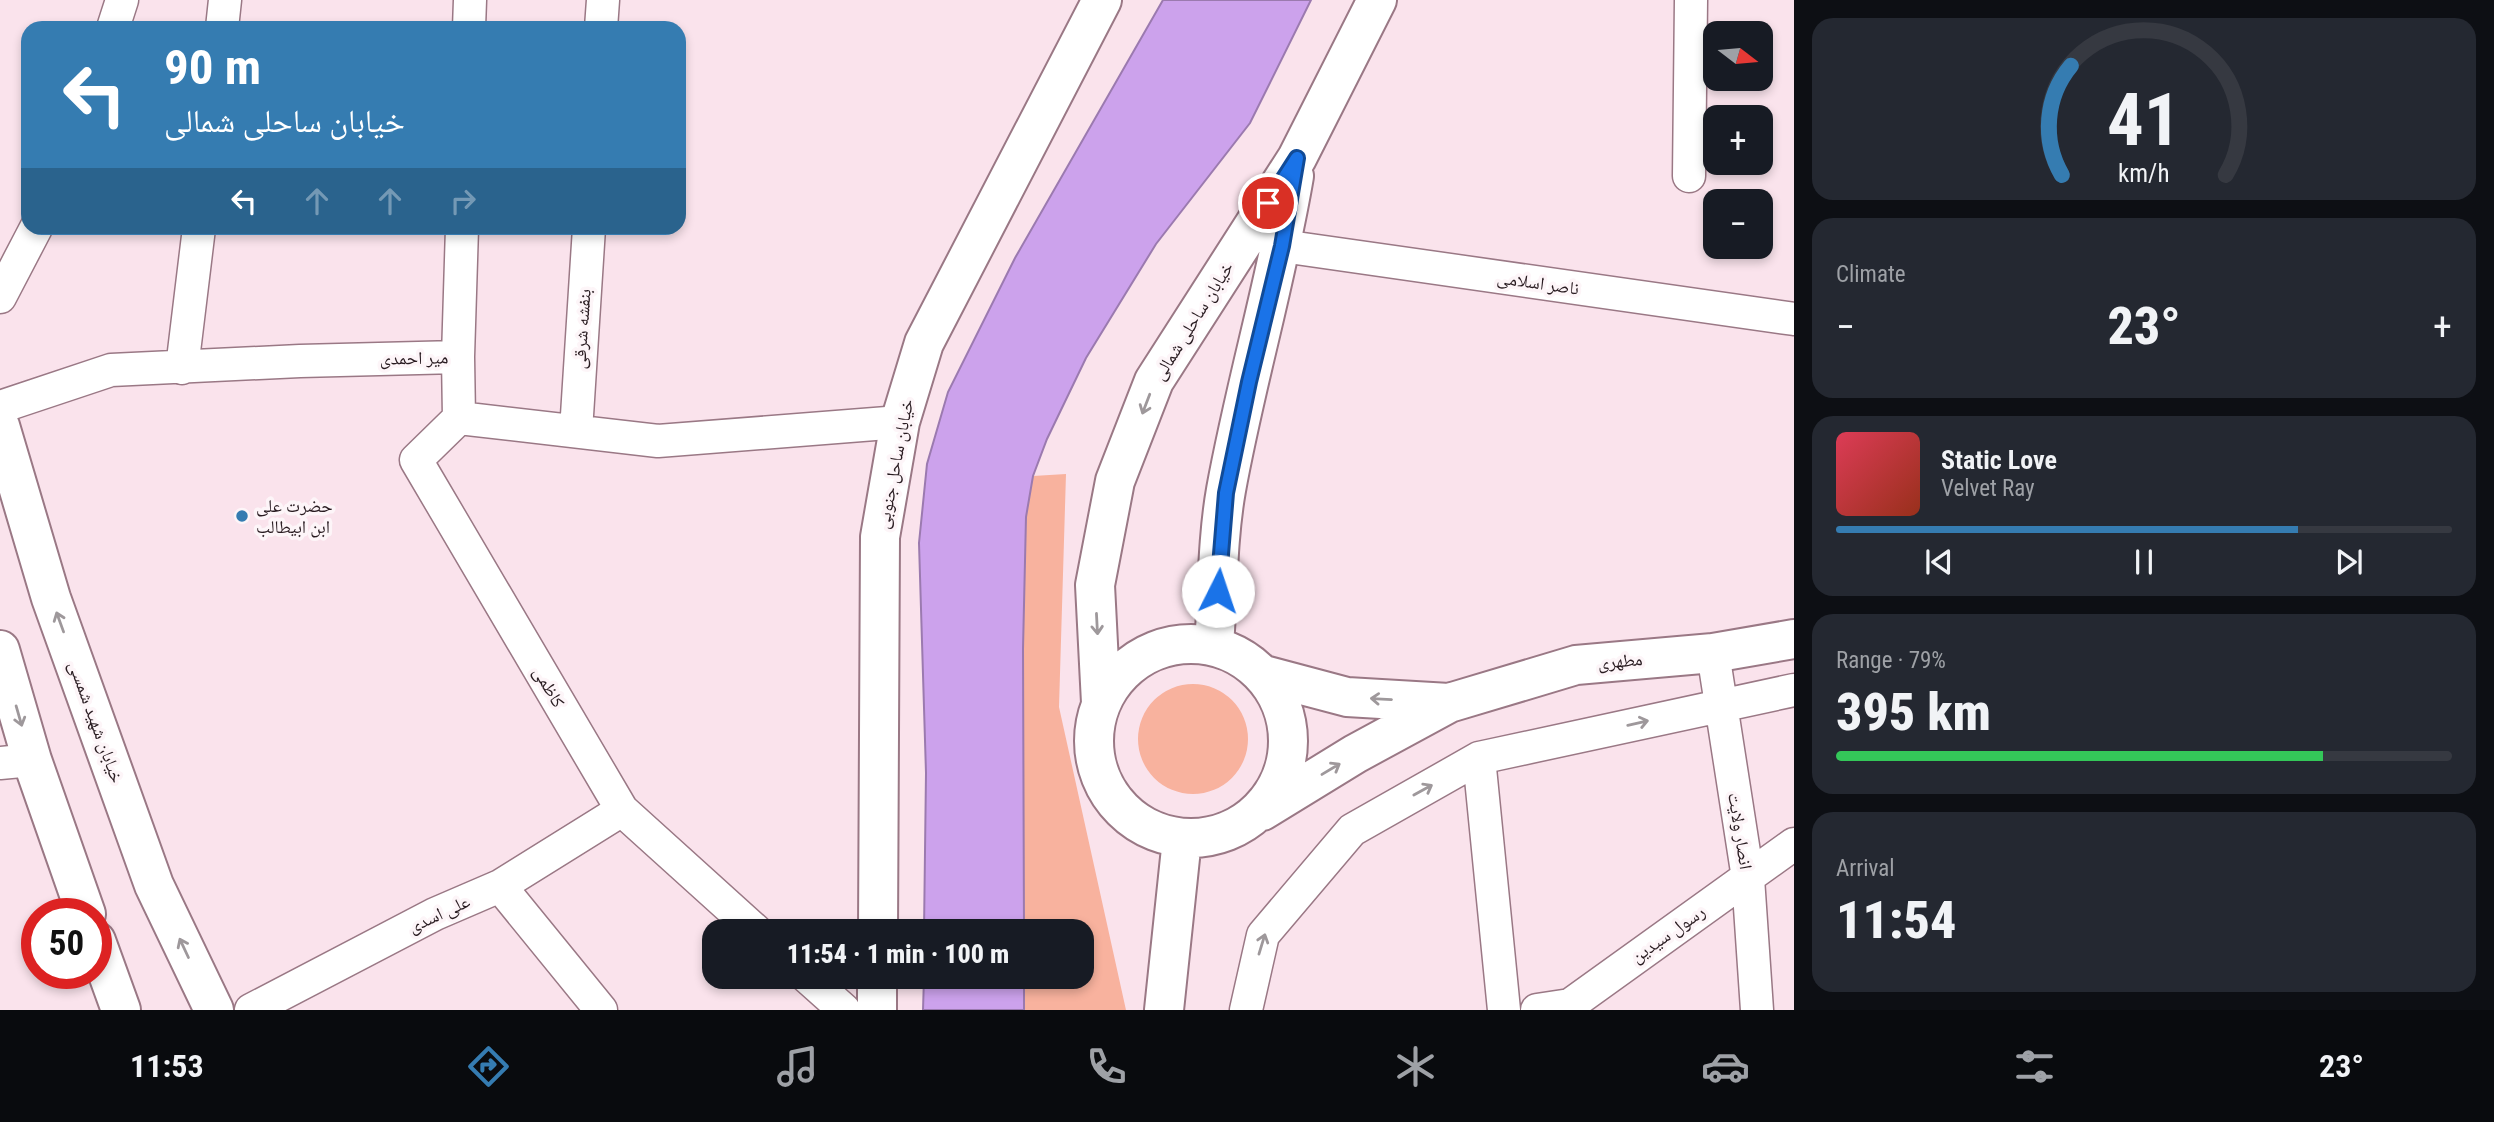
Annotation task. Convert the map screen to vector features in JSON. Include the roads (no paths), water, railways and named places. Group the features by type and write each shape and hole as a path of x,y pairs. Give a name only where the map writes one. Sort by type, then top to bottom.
{"main road":[{"name":"خیابان ساحل جنوبی","path":"878,919 880,537 900,422 924,343 1102,0"},
{"name":"خیابان ساحلی شمالی","path":"1101,703 1096,585 1115,481 1154,382 1297,158 1377,0"},
{"name":"خیابان ساحلی شمالی","path":"1214,645 1226,493 1249,382 1282,246 1297,158"},
{"name":"خیابان شهید شمسی","path":"0,426 51,598 154,885 214,1010"},
{"name":"مطهری","path":"1252,817 1355,754 1450,703 1576,665 1713,653 1794,639"},
{"path":"1186,643 1214,645 1239,655 1264,675 1281,702 1289,733 1286,765 1273,794 1252,817 1214,836 1182,839 1152,831 1125,814 1105,789 1095,759 1094,730 1101,703 1115,680 1135,660 1160,648 1186,643"},
{"path":"0,650 16,761 79,898"},
{"name":"مطهری","path":"1264,675 1348,697 1450,703"},
{"path":"1164,1010 1182,839"},
{"path":"112,985 121,1010"},
{"path":"877,989 877,1010"}],"street":[{"path":"115,21 122,0"},
{"path":"223,21 225,0"},
{"path":"469,21 470,0"},
{"path":"602,21 603,0"},
{"path":"1689,176 1690,0"},
{"path":"0,297 32,235"},
{"path":"182,368 198,235"},
{"path":"458,357 462,235"},
{"name":"بنفشه شرقی","path":"576,431 589,235"},
{"name":"ناصر اسلامی","path":"1282,246 1794,319"},
{"name":"میر احمدی","path":"0,407 111,370 458,357 459,418"},
{"path":"459,418 658,441 900,422"},
{"name":"کاظمی","path":"459,418 416,460 622,810 743,919"},
{"name":"انصار ولایت","path":"1713,653 1748,878 1757,1010"},
{"path":"1246,1010 1263,935 1352,830 1479,758 1794,690"},
{"path":"1479,758 1504,1010"},
{"name":"علی اسدی","path":"251,1010 435,914 500,886 622,810"},
{"name":"رسول سیدین","path":"1537,1010 1570,1007 1794,844"},
{"path":"500,886 601,1010"},
{"path":"821,989 844,1010"}],"place":[{"name":"حضرت علی ابن ابیطالب","path":"242,516"}]}
